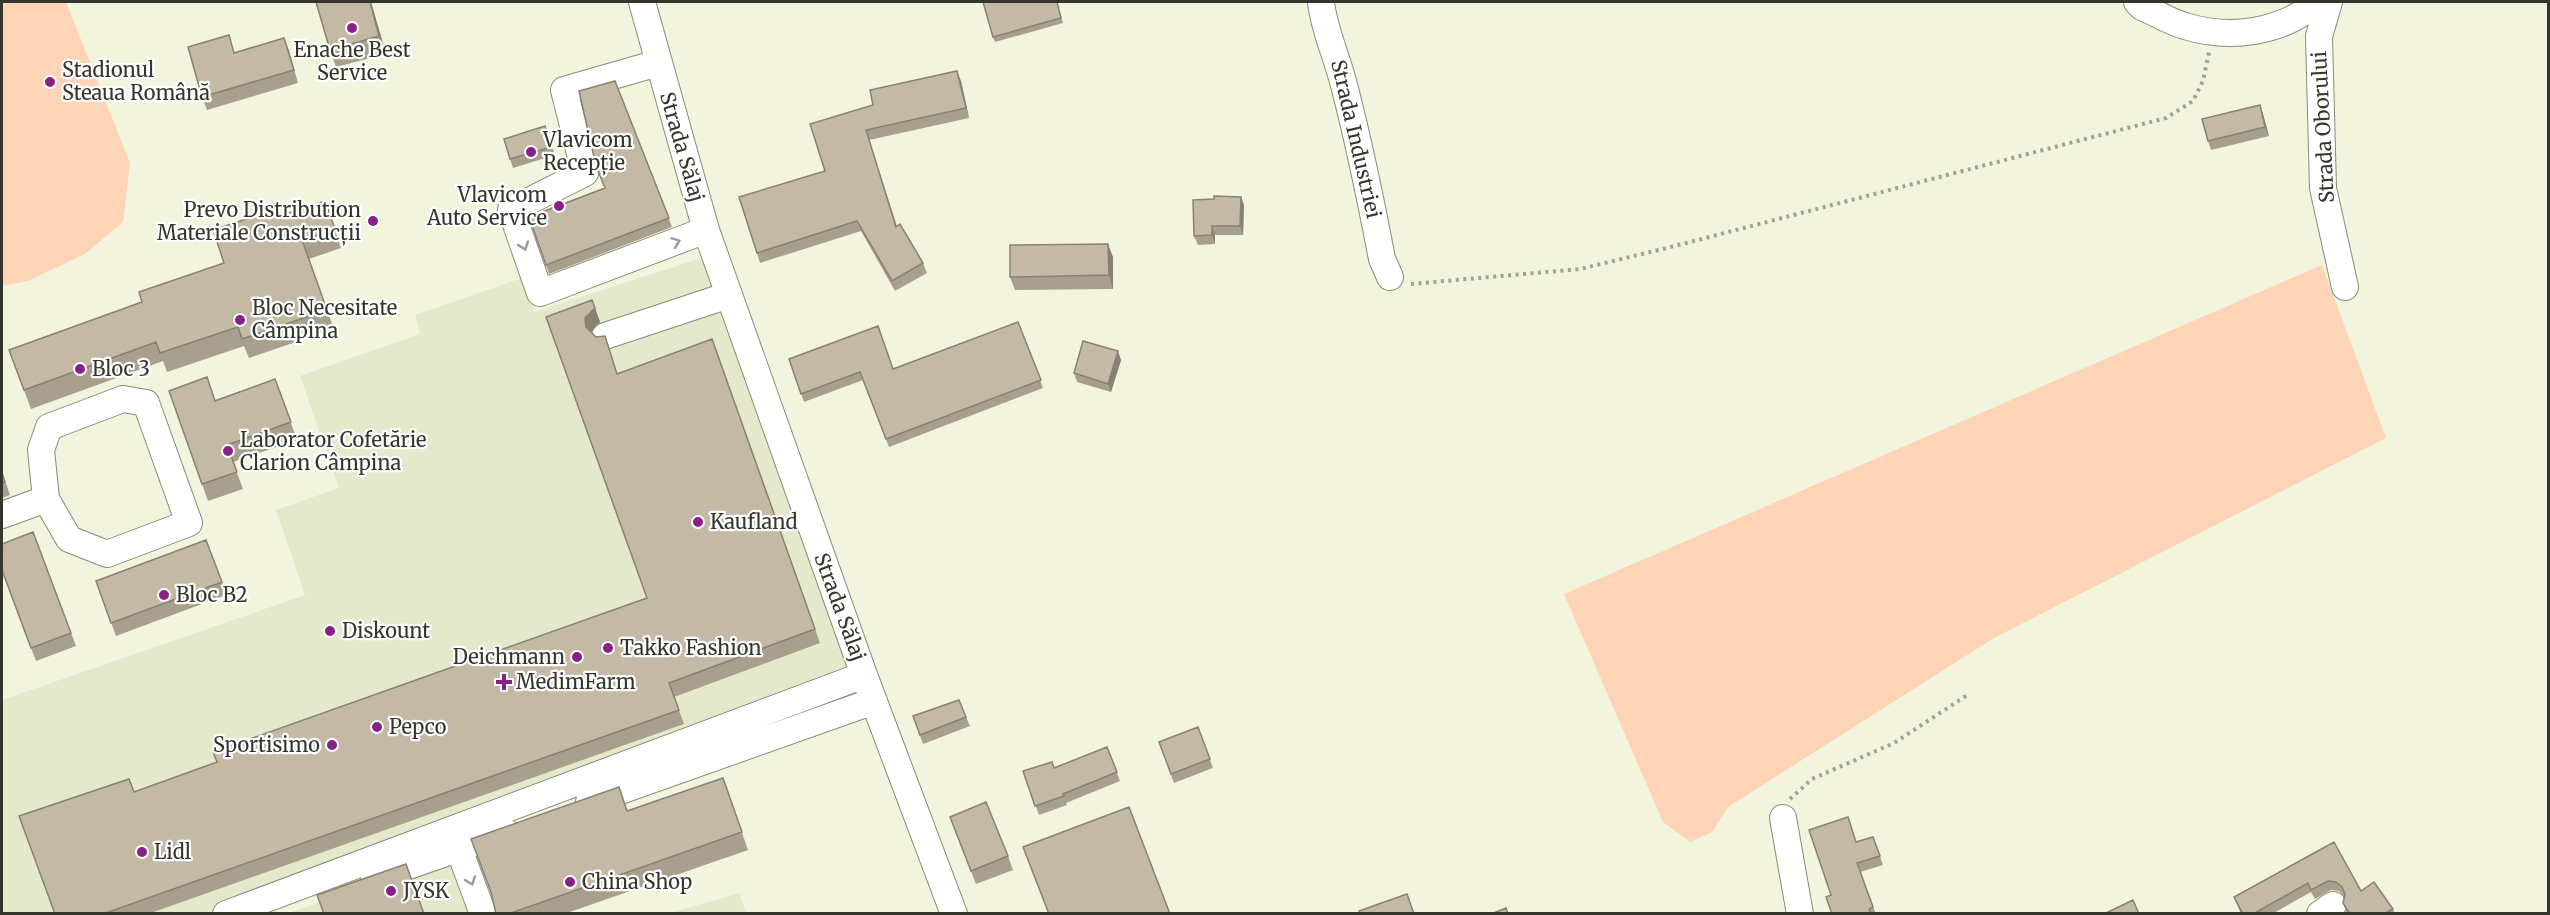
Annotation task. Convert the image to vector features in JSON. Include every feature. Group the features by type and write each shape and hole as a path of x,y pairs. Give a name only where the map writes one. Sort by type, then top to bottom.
{"street":[{"name":"Strada Sălaj","path":"642,2 706,230 864,675 954,914"},
{"name":"Strada Industriei","path":"1321,2 1323,17 1352,117 1382,260 1390,277"},
{"path":"2137,2 2142,7 2182,26 2210,33 2231,34 2275,26 2302,15 2318,2"},
{"name":"Strada Oborului","path":"2329,2 2319,36 2323,188 2345,287"},
{"path":"658,63 564,90 585,173 512,210 540,293 706,230"},
{"path":"605,336 729,295"},
{"path":"123,399 146,403 189,522 107,554 69,539 46,499 41,450 49,427 123,399"},
{"path":"2,515 46,499"},
{"path":"226,914 864,675"},
{"path":"284,911 874,701"},
{"path":"1783,818 1800,914"},
{"path":"459,849 483,914"}],"path":[{"path":"1390,277 1413,285 1580,269 1690,243 2166,118 2193,101 2203,81 2209,61 2210,33"},
{"path":"1783,818 1786,802 1812,779 1894,743 1969,694"}],"shaded area":[{"name":"Stadionul Steaua Română","path":"2,2 66,2 130,163 123,222 85,254 28,281 2,286"},
{"path":"714,254 864,675 237,913 2,914 2,700 305,595 276,510 339,488 300,376 420,334 415,315 522,278 534,312"},
{"path":"2322,265 2386,438 1994,638 1728,807 1712,832 1690,842 1663,822 1564,594"},
{"path":"456,856 489,914 285,914"},
{"path":"739,893 746,913 670,913"}],"building":[{"name":"Enache Best Service","path":"316,2 370,2 379,36 330,50"},
{"path":"983,2 1057,2 1061,18 993,37"},
{"path":"229,35 234,53 284,38 294,70 202,97 188,47"},
{"path":"957,71 966,108 866,130 896,227 900,224 923,263 892,281 857,221 757,253 739,197 825,171 810,124 873,105 870,90"},
{"path":"615,81 669,218 546,265 529,217 605,188 596,166 579,91"},
{"path":"2260,105 2265,127 2208,141 2202,119"},
{"path":"545,126 551,147 510,159 504,139"},
{"path":"1214,196 1241,197 1240,226 1212,226 1212,235 1194,236 1193,200 1214,199"},
{"path":"325,201 335,229 302,240 327,310 242,339 238,327 160,353 156,342 24,390 9,350 142,302 139,292 224,263 213,230 277,209 279,216"},
{"path":"1108,244 1109,275 1010,277 1010,245"},
{"path":"592,300 595,308 585,318 586,327 596,337 605,336 617,374 712,339 815,629 669,683 679,710 103,914 55,914 19,816 129,779 134,792 217,762 213,752 647,598 546,317"},
{"path":"1018,322 1041,380 886,439 860,372 801,394 789,359 878,326 893,369"},
{"path":"1083,341 1118,351 1108,384 1074,373"},
{"name":"Laborator Cofetărie Clarion Câmpina","path":"207,377 215,401 275,379 291,422 227,445 237,472 202,484 169,391"},
{"path":"33,532 71,633 31,648 2,570 2,544"},
{"name":"Bloc B2","path":"206,540 222,582 111,623 96,581"},
{"path":"959,700 966,717 920,735 913,716"},
{"path":"1198,727 1210,759 1171,774 1159,742"},
{"path":"1107,747 1117,772 1063,794 1064,796 1035,806 1023,771 1052,762 1054,768"},
{"name":"China Shop","path":"723,778 742,832 508,914 496,914 491,892 471,839 619,787 627,811"},
{"path":"986,802 1008,856 971,871 950,817"},
{"path":"1129,807 1170,914 1049,914 1023,847"},
{"path":"1848,817 1856,842 1873,837 1880,856 1857,863 1873,907 1869,909 1871,914 1832,914 1826,897 1831,895 1809,830"},
{"path":"2334,842 2361,891 2374,882 2393,909 2384,914 2350,914 2343,903 2345,894 2342,887 2336,882 2328,881 2311,890 2308,883 2253,914 2243,914 2234,897"},
{"name":"JYSK","path":"406,864 424,914 324,914 317,895"},
{"path":"1407,894 1414,914 1360,914 1359,911"},
{"path":"2133,900 2139,914 2104,914"},
{"path":"1506,908 1508,914 1491,914"}],"place":[{"name":"Enache Best Service","path":"352,28"},
{"name":"Stadionul Steaua Română","path":"50,82"},
{"name":"Vlavicom Recepție","path":"531,152"},
{"name":"Vlavicom Auto Service","path":"559,206"},
{"name":"Prevo Distribution Materiale Construcții","path":"373,221"},
{"name":"Bloc Necesitate Câmpina","path":"240,320"},
{"name":"Bloc 3","path":"80,369"},
{"name":"Laborator Cofetărie Clarion Câmpina","path":"228,451"},
{"name":"Kaufland","path":"698,522"},
{"name":"Bloc B2","path":"164,595"},
{"name":"Diskount","path":"330,631"},
{"name":"Takko Fashion","path":"608,648"},
{"name":"Deichmann","path":"577,657"},
{"name":"MedimFarm","path":"504,682"},
{"name":"Pepco","path":"377,727"},
{"name":"Sportisimo","path":"332,745"},
{"name":"Lidl","path":"142,852"},
{"name":"China Shop","path":"570,882"},
{"name":"JYSK","path":"391,891"}]}
